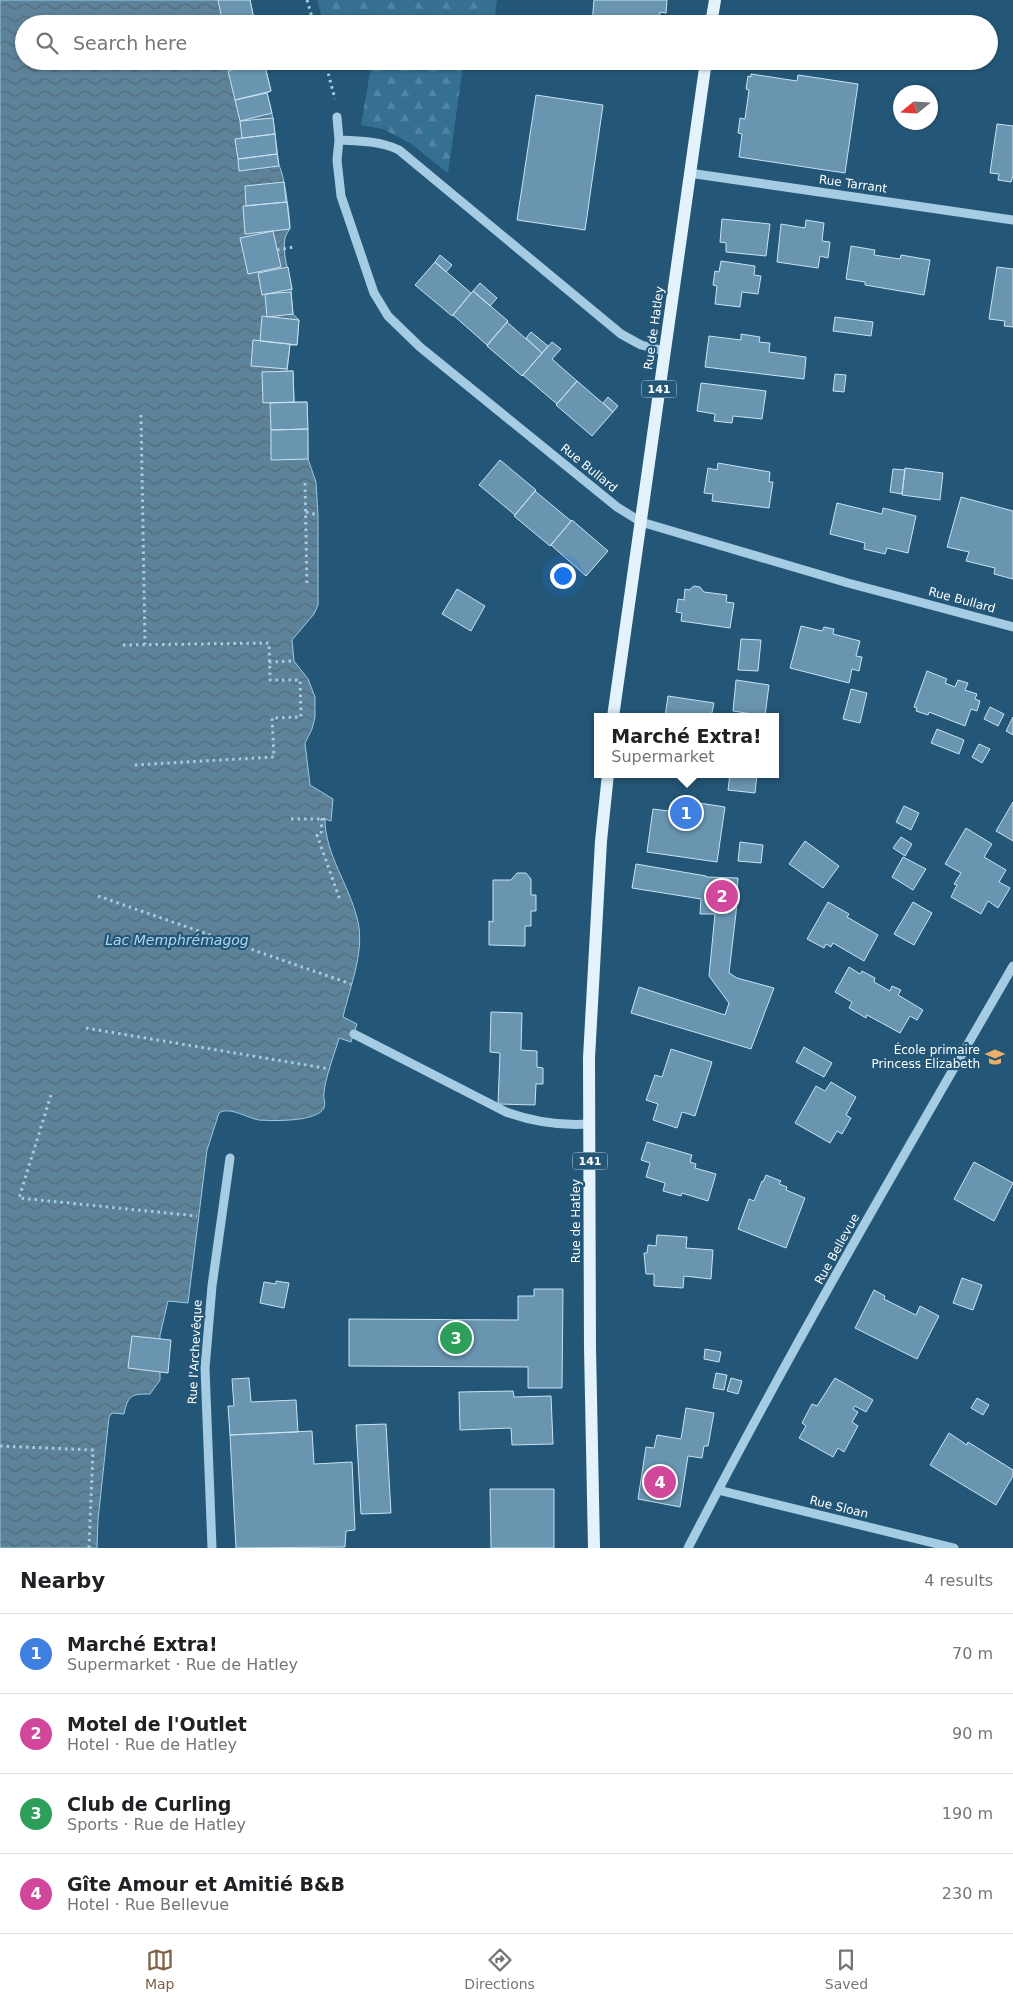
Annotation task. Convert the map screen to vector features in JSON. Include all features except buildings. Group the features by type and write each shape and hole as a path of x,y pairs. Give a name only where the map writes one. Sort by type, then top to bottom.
{"main road":[{"path":"713,15 715,0"},
{"name":"Rue de Hatley","path":"614,713 705,70"},
{"name":"Rue de Hatley","path":"594,1548 590,1348 589,1058 601,841 608,778"}],"street":[{"name":"Rue Bullard","path":"337,117 337,160 341,196 374,293 388,316 435,359 617,507 641,522 848,583 1013,627"},
{"path":"338,140 386,144 399,150 620,334 641,345 665,351"},
{"name":"Rue Tarrant","path":"689,173 1013,220"},
{"name":"Rue Bellevue","path":"688,1548 833,1281 1013,966"},
{"path":"354,1034 506,1112 547,1124 589,1124"},
{"name":"Rue l'Archevêque","path":"212,1548 204,1368 212,1286 230,1158"},
{"name":"Rue Sloan","path":"718,1490 954,1548"}],"path":[{"path":"307,0 311,15"},
{"path":"327,70 337,117"},
{"path":"277,250 294,247"},
{"path":"141,416 145,644"},
{"path":"305,483 307,586"},
{"path":"306,512 318,515"},
{"path":"123,644 269,643 270,680 300,680 301,716 272,718 274,757 133,766"},
{"path":"269,662 294,661"},
{"path":"291,819 323,819 321,834 317,835 340,900"},
{"path":"98,896 350,984"},
{"path":"86,1028 330,1069"},
{"path":"50,1095 19,1198 198,1216"},
{"path":"0,1446 93,1450 89,1548"}],"green space":[{"path":"317,0 497,0 495,15 321,15"},
{"path":"370,70 462,70 448,173 410,143 383,129 361,125"}],"water":[{"name":"Lac Memphrémagog","path":"0,0 250,0 253,15 15,15 15,70 266,70 271,91 267,93 289,215 290,227 284,244 285,257 292,289 293,314 299,320 297,345 290,345 287,371 293,371 294,402 307,402 308,459 316,482 318,515 318,605 314,614 292,640 294,661 308,679 315,697 315,717 312,729 305,743 310,785 333,799 331,821 325,819 326,832 333,857 357,918 360,942 356,968 343,1017 357,1024 351,1042 339,1038 326,1080 324,1108 320,1113 304,1118 259,1120 228,1111 219,1113 207,1150 188,1303 168,1301 160,1335 160,1380 150,1394 138,1394 131,1397 124,1414 112,1413 109,1417 98,1520 97,1548 0,1548"}],"place":[{"name":"Marché Extra!","path":"686,813"},
{"name":"Motel de l'Outlet","path":"722,896"},
{"name":"École primaire Princess Elizabeth","path":"995,1057"},
{"name":"Club de Curling","path":"456,1338"},
{"name":"Gîte Amour et Amitié B&B","path":"660,1482"}]}
